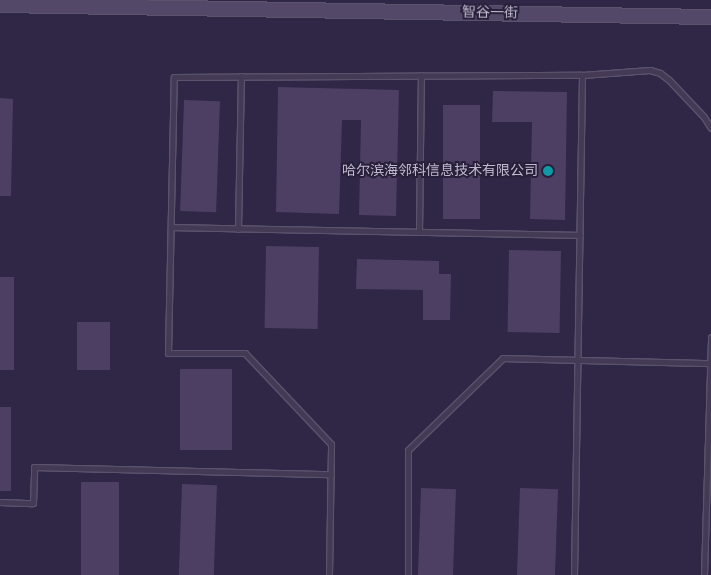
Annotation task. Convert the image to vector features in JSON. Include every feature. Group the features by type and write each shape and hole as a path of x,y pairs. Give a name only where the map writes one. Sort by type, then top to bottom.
{"street":[{"name":"智谷一街","path":"0,5 711,17"}],"lane":[{"path":"329,575 331,444 245,353 168,353 174,77 582,75 650,70 660,73 669,80 704,117 711,128"},
{"path":"574,575 582,75"},
{"path":"238,229 241,76"},
{"path":"419,232 421,76"},
{"path":"171,228 580,235"},
{"path":"704,575 711,337"},
{"path":"408,575 408,450 504,358 711,363"},
{"path":"0,502 33,503 34,467 330,474"}],"building":[{"path":"278,87 399,90 396,216 359,215 361,120 342,120 339,214 276,212"},
{"name":"哈尔滨海邻科信息技术有限公司","path":"493,91 567,92 565,220 530,219 532,122 492,122"},
{"path":"0,98 13,99 11,196 0,196"},
{"path":"184,100 220,101 216,212 180,211"},
{"path":"443,105 480,105 480,219 443,219"},
{"path":"266,246 319,247 318,329 265,328"},
{"path":"509,250 561,251 560,333 508,332"},
{"path":"357,259 439,261 439,274 451,274 450,320 423,320 423,290 356,289"},
{"path":"0,277 14,277 14,370 0,370"},
{"path":"77,322 110,322 110,370 77,370"},
{"path":"180,369 232,369 232,450 180,450"},
{"path":"0,407 11,407 11,491 0,491"},
{"path":"81,482 119,482 119,575 81,575"},
{"path":"182,484 217,485 214,575 179,575"},
{"path":"421,488 456,489 453,575 418,575"},
{"path":"520,488 558,489 555,575 517,575"}],"place":[{"name":"哈尔滨海邻科信息技术有限公司","path":"548,171"}]}
